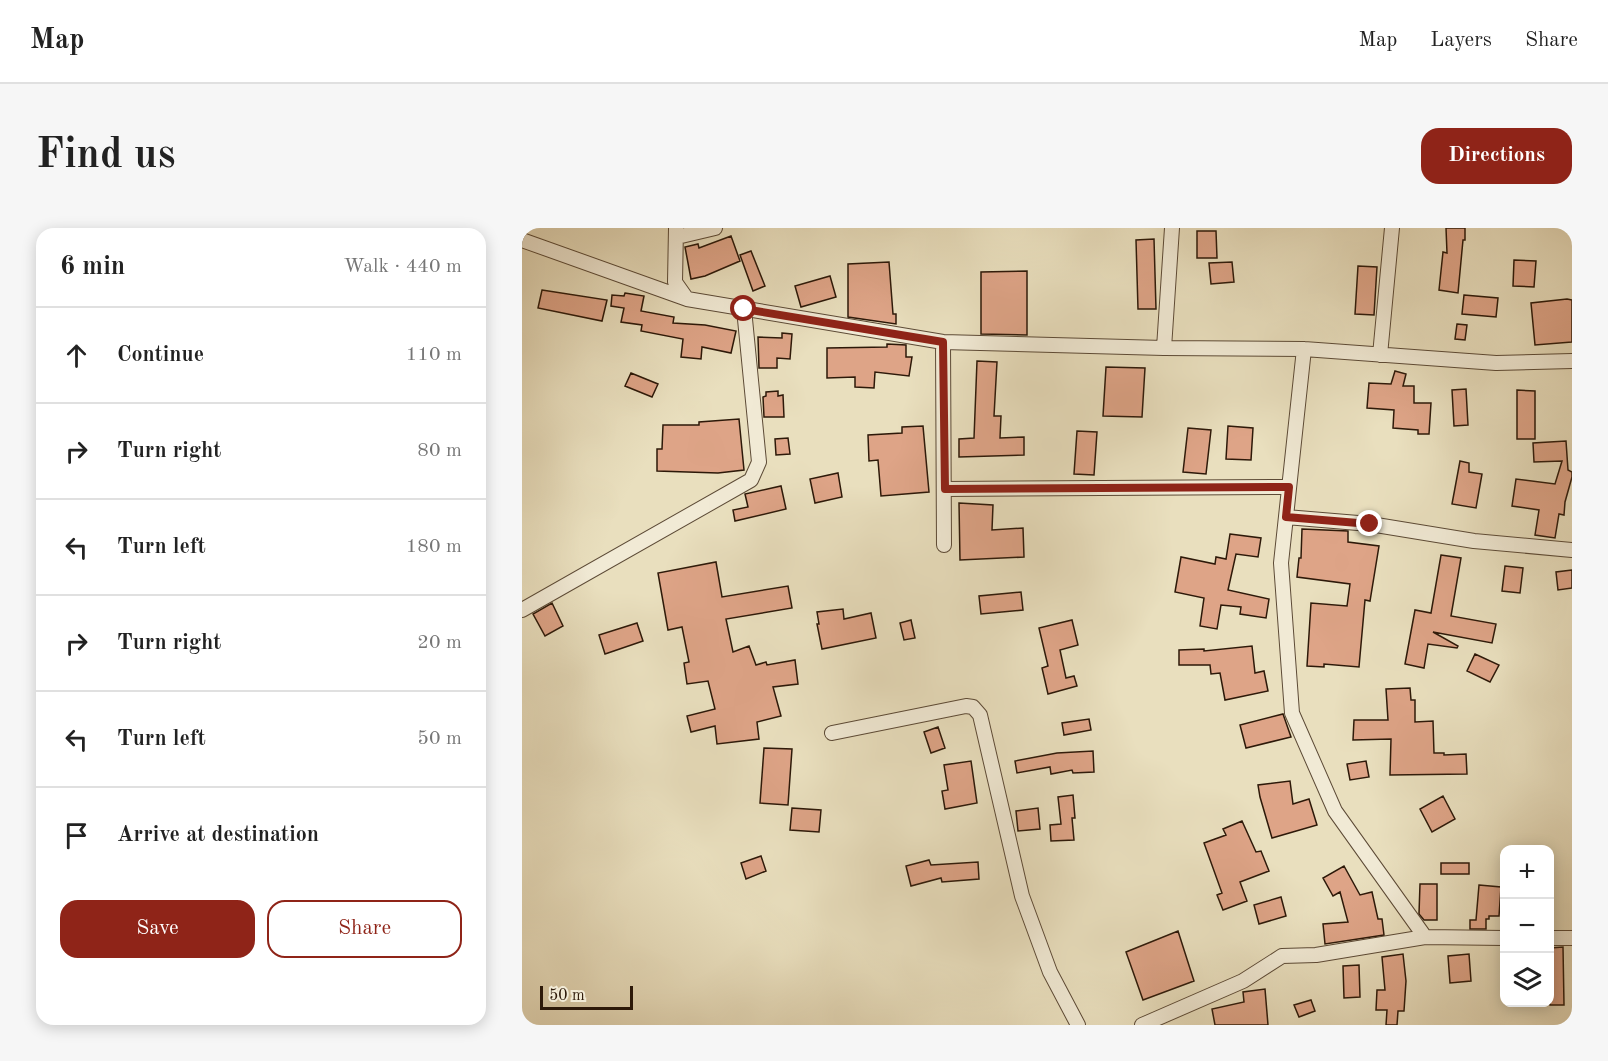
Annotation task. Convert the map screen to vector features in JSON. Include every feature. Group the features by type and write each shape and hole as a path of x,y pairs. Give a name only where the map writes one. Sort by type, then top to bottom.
{"street":[{"path":"687,299 675,282 677,233 716,228"},
{"path":"1164,348 1172,228"},
{"path":"1380,355 1392,228"},
{"path":"522,240 687,299 943,342 1304,349 1496,363 1572,361"},
{"path":"522,610 751,480 759,462 744,309"},
{"path":"943,342 944,545"},
{"path":"1304,349 1281,563 1292,713 1335,811 1425,937"},
{"path":"945,489 1289,487"},
{"path":"1286,517 1370,524 1474,542 1572,550"},
{"path":"832,733 966,706 973,707 980,715 1022,896 1050,972 1078,1025"},
{"path":"1142,1025 1243,981 1282,956 1316,955 1425,937 1500,938"},
{"path":"1554,938 1572,938"}],"building":[{"path":"1446,228 1465,228 1458,293 1439,290 1443,252 1447,253"},
{"path":"1197,231 1216,231 1217,258 1197,258"},
{"path":"731,236 740,261 705,276 691,279 685,247 698,244 699,248"},
{"path":"1154,239 1156,309 1138,309 1136,240"},
{"path":"751,251 765,286 753,291 740,255"},
{"path":"1514,260 1536,261 1534,287 1513,286"},
{"path":"889,262 893,314 896,314 896,324 848,317 848,264"},
{"path":"1232,262 1234,282 1211,284 1209,263"},
{"path":"1358,266 1377,267 1374,315 1355,314"},
{"path":"1027,271 1027,335 981,334 981,272"},
{"path":"830,276 836,297 801,307 795,286"},
{"path":"542,290 607,300 602,321 538,308"},
{"path":"625,293 644,296 641,311 674,317 673,323 705,325 736,331 731,353 702,347 701,359 681,357 683,339 641,331 642,325 621,322 624,308 611,306 612,295 624,296"},
{"path":"1464,295 1498,298 1496,317 1462,314"},
{"path":"1572,300 1572,342 1535,345 1531,303"},
{"path":"1457,324 1467,325 1465,340 1455,339"},
{"path":"782,333 792,334 790,359 777,358 777,368 759,368 758,337 782,338"},
{"path":"887,344 906,345 906,357 912,357 909,376 875,372 874,388 855,387 855,377 827,378 827,348 887,347"},
{"path":"977,361 997,362 994,416 1001,416 1000,438 1024,437 1024,455 959,457 959,439 974,438"},
{"path":"1106,367 1145,368 1142,417 1103,416"},
{"path":"1395,371 1406,374 1403,386 1414,386 1414,403 1431,403 1429,434 1418,434 1418,430 1393,428 1394,410 1367,408 1369,383 1391,384"},
{"path":"631,373 658,384 652,397 625,386"},
{"path":"1466,389 1468,425 1454,426 1452,390"},
{"path":"1517,390 1535,391 1535,439 1517,439"},
{"path":"778,391 778,396 783,395 784,417 764,417 763,397 766,396 766,392"},
{"path":"739,419 744,470 718,473 657,471 657,449 662,449 663,425 699,425 699,422"},
{"path":"923,426 929,492 881,496 878,460 869,461 868,435 902,433 902,427"},
{"path":"1228,426 1253,428 1251,460 1226,459"},
{"path":"1188,428 1211,430 1206,474 1183,472"},
{"path":"1077,431 1097,432 1094,475 1074,474"},
{"path":"788,438 790,454 776,455 775,439"},
{"path":"1566,441 1568,470 1572,472 1572,477 1564,515 1559,514 1555,538 1535,535 1539,510 1512,506 1516,479 1555,484 1562,461 1534,462 1533,443"},
{"path":"1460,461 1469,463 1469,472 1482,474 1476,508 1452,504"},
{"path":"838,473 842,497 815,503 810,479"},
{"path":"781,486 786,509 735,521 733,510 748,507 745,494"},
{"path":"959,503 993,505 992,530 1023,528 1024,557 960,560"},
{"path":"1302,529 1348,531 1348,542 1379,546 1370,601 1365,600 1359,667 1324,664 1324,667 1307,666 1311,603 1347,606 1350,584 1297,577 1299,558 1301,558"},
{"path":"1230,534 1261,538 1258,557 1236,554 1228,590 1269,599 1266,618 1240,614 1241,607 1221,605 1217,629 1200,626 1204,598 1175,592 1181,557 1215,564 1216,557 1226,559"},
{"path":"1441,555 1461,558 1451,616 1496,624 1492,643 1433,632 1458,646 1457,648 1428,644 1424,668 1405,664 1415,610 1431,613"},
{"path":"716,562 722,597 788,586 792,608 726,619 733,652 749,646 756,665 795,660 798,684 773,687 781,716 757,722 759,739 717,744 715,726 691,732 687,716 715,709 708,681 687,684 684,663 689,662 682,627 668,630 658,573"},
{"path":"1505,566 1523,568 1520,593 1502,591"},
{"path":"1572,570 1572,588 1558,590 1556,572"},
{"path":"1021,592 1023,610 981,614 979,596"},
{"path":"552,603 563,626 545,636 533,614"},
{"path":"843,609 844,619 871,613 876,638 822,649 817,612"},
{"path":"911,620 915,638 904,640 900,623"},
{"path":"1072,620 1078,645 1060,650 1066,678 1074,676 1077,686 1048,694 1042,668 1048,666 1039,628"},
{"path":"637,623 643,641 605,654 599,635"},
{"path":"1252,646 1255,673 1264,671 1268,691 1225,700 1220,673 1211,674 1210,665 1179,665 1179,650 1204,649 1204,651"},
{"path":"1475,654 1499,665 1490,682 1467,671"},
{"path":"1410,688 1411,700 1415,700 1415,722 1433,721 1434,753 1466,754 1467,774 1390,775 1391,739 1353,740 1354,720 1388,720 1386,689"},
{"path":"1283,714 1291,737 1246,748 1240,725"},
{"path":"1089,719 1091,730 1064,735 1062,723"},
{"path":"938,727 945,748 931,753 924,732"},
{"path":"764,748 792,749 788,805 760,803"},
{"path":"1093,751 1094,772 1073,773 1072,770 1051,774 1050,767 1017,773 1015,761 1057,753"},
{"path":"971,761 977,803 945,809 942,791 948,790 944,765"},
{"path":"1366,761 1369,777 1350,780 1347,764"},
{"path":"1290,781 1293,804 1309,799 1317,825 1272,838 1258,785"},
{"path":"1073,795 1074,840 1051,841 1050,825 1061,824 1058,797"},
{"path":"1443,796 1455,819 1432,832 1420,809"},
{"path":"792,808 821,810 819,832 790,830"},
{"path":"1038,808 1040,829 1018,831 1016,811"},
{"path":"1242,821 1256,852 1261,851 1269,871 1240,882 1247,901 1223,910 1217,895 1222,893 1204,843 1226,835 1223,829"},
{"path":"761,856 766,871 746,879 741,863"},
{"path":"929,860 931,865 978,862 979,879 942,882 941,878 911,886 906,866"},
{"path":"1441,863 1469,863 1469,874 1441,874"},
{"path":"1344,866 1360,895 1372,892 1378,919 1382,919 1384,935 1325,944 1323,924 1348,922 1340,892 1333,896 1323,878"},
{"path":"1420,884 1437,884 1437,920 1424,920 1419,914"},
{"path":"1479,885 1500,887 1499,916 1489,916 1489,919 1486,919 1486,929 1470,929 1470,920 1476,920"},
{"path":"1281,897 1286,916 1259,924 1254,905"},
{"path":"1178,931 1194,981 1143,1000 1126,952"},
{"path":"1563,947 1564,1005 1554,1005 1554,948"},
{"path":"1403,954 1406,981 1404,1011 1398,1011 1397,1025 1386,1025 1387,1010 1376,1010 1377,990 1385,990 1382,957"},
{"path":"1469,954 1471,981 1450,983 1448,956"},
{"path":"1359,965 1360,997 1344,998 1343,966"},
{"path":"1265,989 1268,1025 1215,1025 1212,1009 1244,1002 1243,992"},
{"path":"1311,1000 1315,1011 1299,1017 1294,1005"}],"route":[{"path":"744,309 943,342 945,489 1289,487 1286,517 1370,524"}]}
